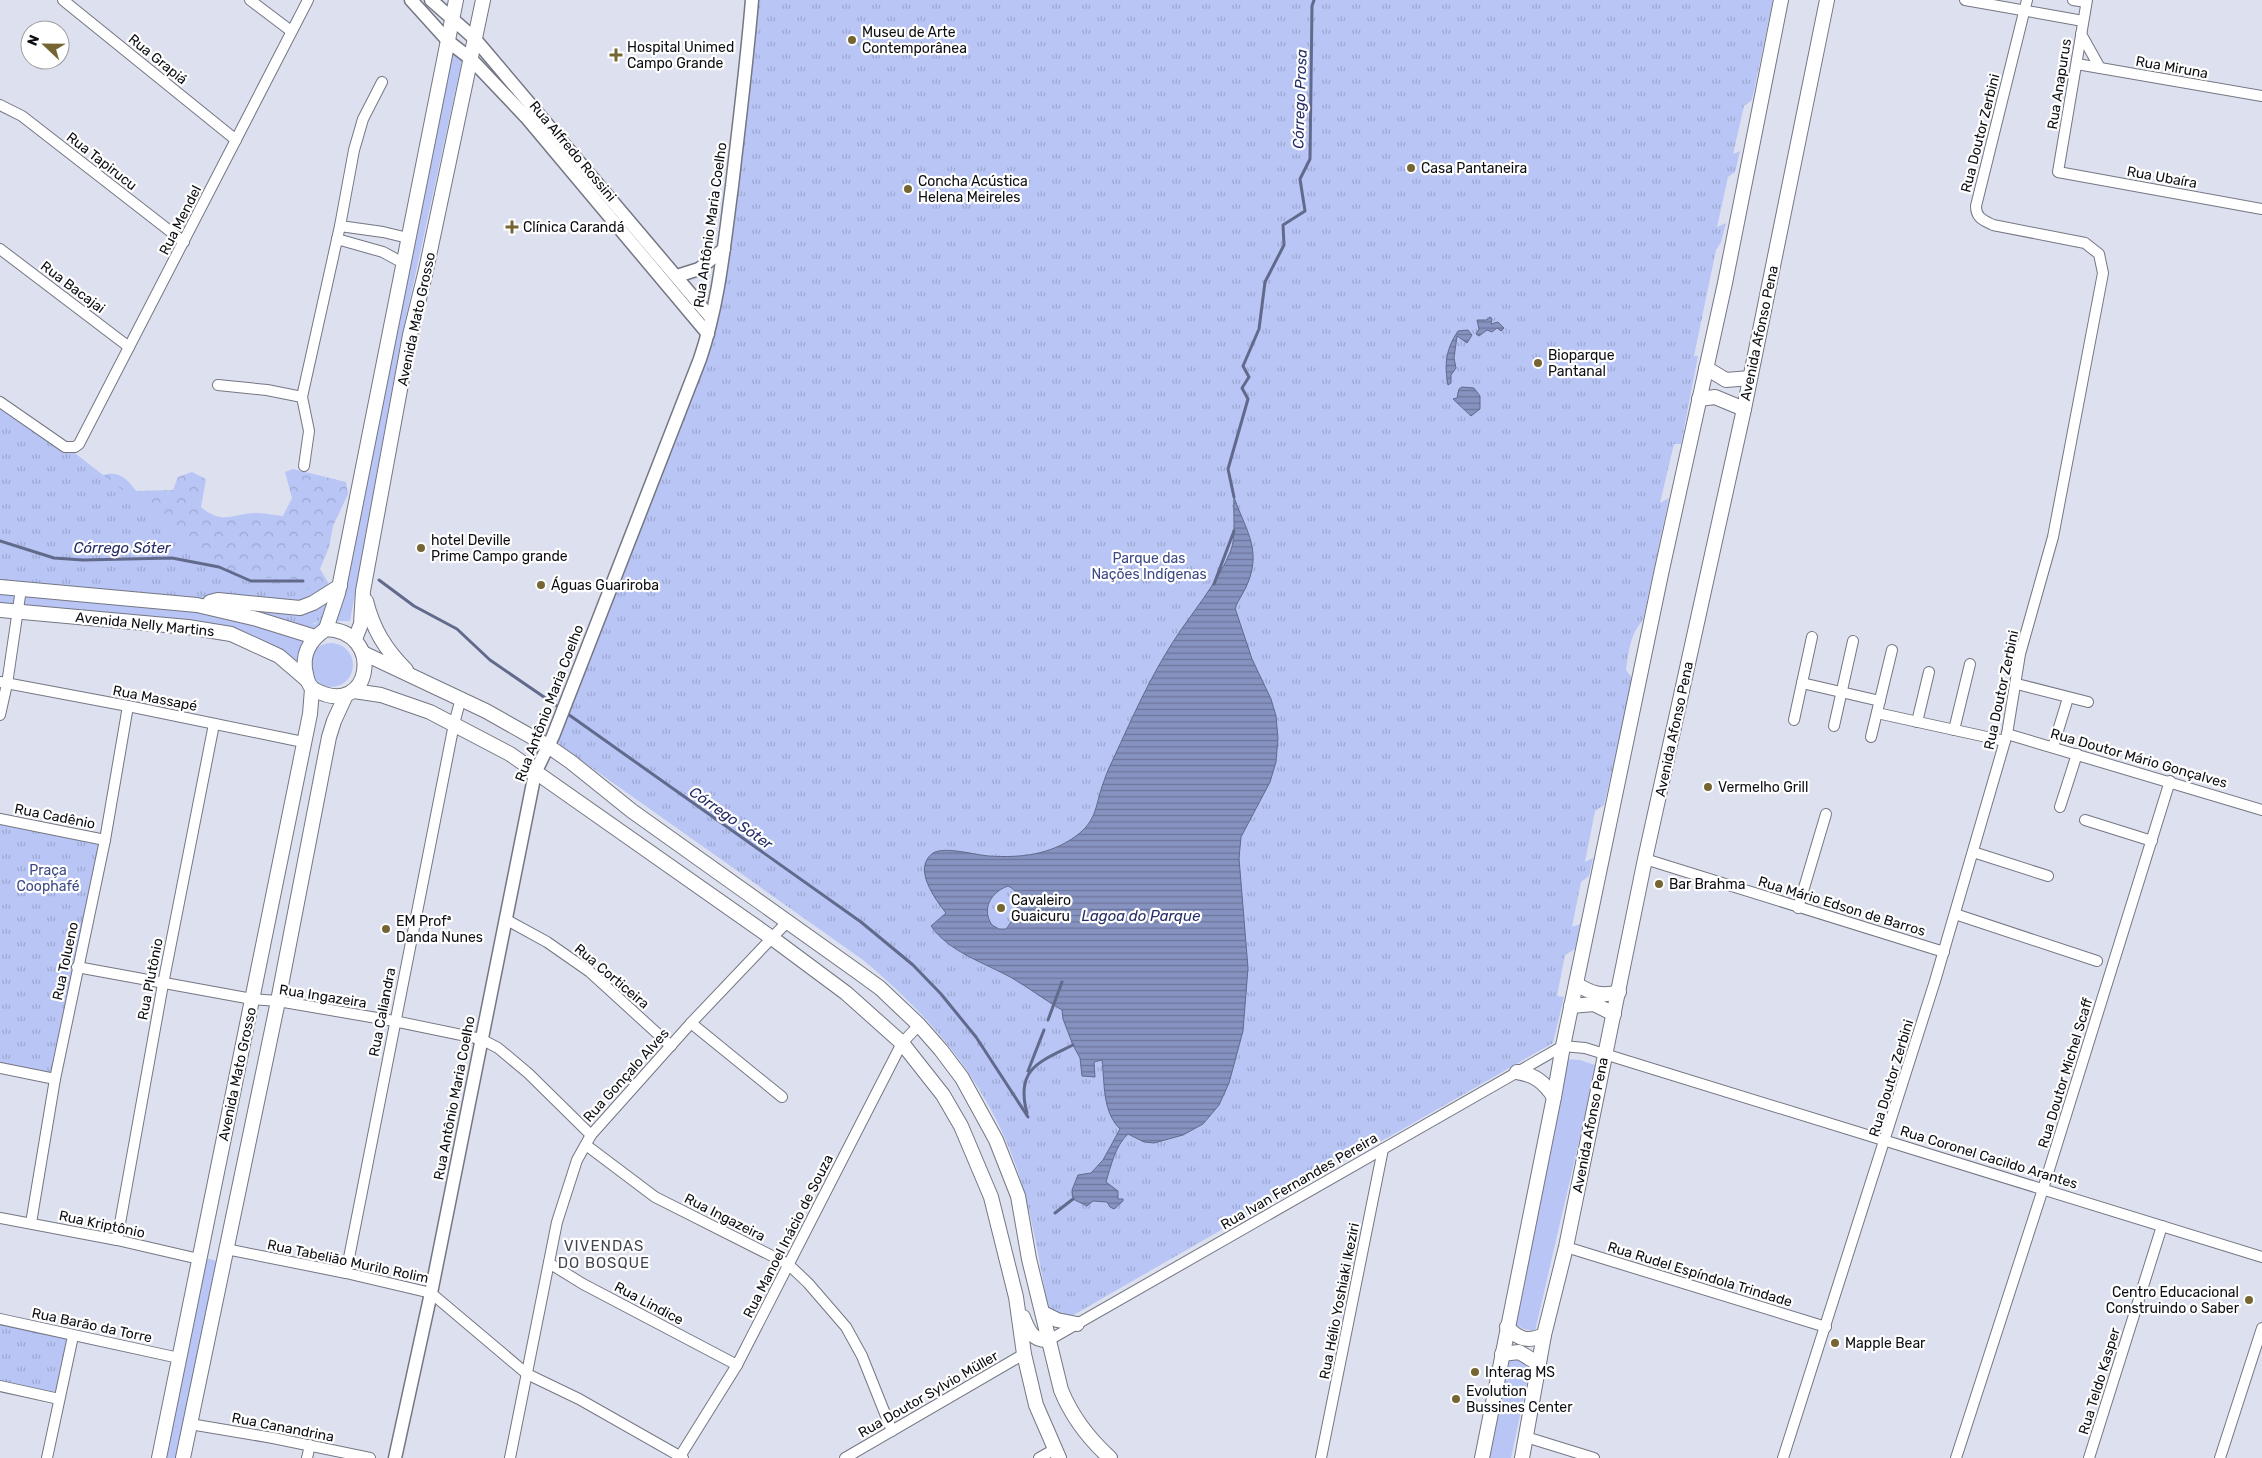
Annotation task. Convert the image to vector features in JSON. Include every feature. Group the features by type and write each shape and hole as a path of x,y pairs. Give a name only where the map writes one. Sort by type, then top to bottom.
{"main road":[{"name":"Avenida Mato Grosso","path":"320,633 340,586 456,0"},
{"name":"Avenida Mato Grosso","path":"355,639 361,624 363,591 410,335 426,270 483,0"},
{"path":"1482,1458 1554,1097 1562,1046 1700,399 1781,0"},
{"name":"Avenida Afonso Pena","path":"1522,1458 1544,1335 1566,1247 1645,859 1744,409 1827,0"},
{"path":"408,238 419,246 426,270"},
{"path":"392,321 400,335 410,335"},
{"path":"1706,368 1726,380 1750,378"},
{"path":"1700,399 1715,397 1744,409"},
{"path":"197,605 218,600 300,608 313,603 340,586"},
{"name":"Avenida Nelly Martins","path":"0,587 197,605 320,633"},
{"path":"363,591 371,622 381,642 412,676"},
{"name":"Avenida Nelly Martins","path":"0,610 188,627 231,634 279,656 310,685"},
{"path":"350,694 364,673 363,654 355,639 336,629 320,633 306,650 304,665 310,685 328,696 350,694 394,700 430,712 510,754 846,992 902,1043 938,1088 961,1126 992,1197 1016,1297 1024,1354 1036,1405 1057,1453"},
{"path":"363,654 461,698 548,746 632,811 880,988 919,1025 962,1078 996,1140 1018,1196 1029,1259 1061,1390 1069,1409 1081,1428 1110,1458"},
{"name":"Avenida Mato Grosso","path":"159,1458 310,714 310,685"},
{"name":"Avenida Mato Grosso","path":"183,1458 278,1001 329,737 334,720 350,694"},
{"path":"1576,984 1596,995 1619,992"},
{"path":"1571,1006 1594,1004 1614,1014"},
{"path":"1517,1072 1530,1074 1539,1079 1554,1097"},
{"path":"1003,1239 1014,1244 1029,1259"},
{"path":"198,1259 215,1265 220,1281"},
{"path":"1016,1297 1032,1336 1042,1341 1049,1340"},
{"path":"1043,1313 1058,1320 1077,1324"},
{"path":"1507,1327 1518,1338 1525,1340 1544,1335"},
{"path":"1502,1354 1519,1352 1539,1364"},
{"path":"170,1409 176,1419 190,1424"}],"street":[{"name":"Rua Grapiá","path":"63,0 236,140"},
{"path":"250,0 291,31"},
{"name":"Rua Mendel","path":"0,402 65,447 71,448 79,444 308,0"},
{"name":"Rua Alfredo Rossini","path":"411,0 448,42 471,59 526,117 708,334"},
{"path":"432,0 475,39 711,318"},
{"name":"Rua Antônio Maria Coelho","path":"395,1458 431,1293 536,773 557,724 708,334 718,294 748,52 752,0"},
{"path":"1965,0 2083,21"},
{"name":"Rua Doutor Zerbini","path":"1783,1458 1944,952 2006,738 2017,684 2020,654 2053,537 2103,274 2099,254 2085,243 1993,225 1980,219 1976,213 1976,206 2027,0"},
{"path":"2073,0 2086,1"},
{"name":"Rua Anapurus","path":"2058,172 2086,1"},
{"path":"2081,33 2100,68"},
{"name":"Rua Miruna","path":"2077,64 2262,96"},
{"path":"304,466 309,431 302,397 363,118 382,82"},
{"name":"Rua Tapirucu","path":"0,105 22,116 184,242"},
{"name":"Rua Ubaíra","path":"2058,172 2262,209"},
{"path":"340,226 383,232 408,238"},
{"path":"337,239 384,252 404,264"},
{"name":"Rua Bacajai","path":"0,249 129,347"},
{"path":"677,276 699,269 724,249"},
{"path":"218,385 267,390 302,397"},
{"path":"0,715 20,589"},
{"path":"1794,720 1812,637"},
{"path":"1834,726 1853,641"},
{"path":"1871,737 1892,650"},
{"path":"1954,730 1970,664"},
{"path":"1917,722 1929,672"},
{"name":"Rua Massapé","path":"4,683 303,742"},
{"path":"1802,683 1880,701"},
{"path":"2017,684 2088,702"},
{"name":"Rua Caliandra","path":"346,1273 394,1021 454,724 461,698"},
{"path":"2053,747 2068,698"},
{"name":"Rua Tolueno","path":"31,1222 55,1079 105,840 128,706"},
{"name":"Rua Doutor Mário Gonçalves","path":"1877,713 1954,730 2053,747 2262,810"},
{"name":"Rua Plutônio","path":"117,1240 163,984 214,724"},
{"path":"2060,807 2077,754"},
{"name":"Rua Doutor Michel Scaff","path":"1956,1458 2043,1189 2170,781"},
{"path":"1798,908 1826,814"},
{"name":"Rua Cadênio","path":"0,820 105,840"},
{"path":"2085,820 2152,841"},
{"path":"1973,852 2048,876"},
{"name":"Rua Mário Edson de Barros","path":"1645,859 1944,952"},
{"path":"1955,914 2097,961"},
{"name":"Rua Corticeira","path":"505,919 547,942 590,972 670,1046"},
{"name":"Rua Gonçalo Alves","path":"510,1458 557,1222 577,1160 591,1134 691,1023 788,921"},
{"name":"Rua Ingazeira","path":"77,967 252,1000 278,1001 394,1021 481,1039 498,1048 528,1073 591,1134"},
{"path":"691,1023 782,1097"},
{"name":"Rua Manoel Inácio de Souza","path":"681,1457 737,1366 902,1043 919,1025"},
{"name":"Rua Coronel Cacildo Arantes","path":"1562,1046 1576,1046 1886,1139 2262,1257"},
{"name":"Rua Ivan Fernandes Pereira","path":"1049,1340 1562,1046"},
{"path":"0,1068 55,1079"},
{"name":"Rua Ingazeira","path":"586,1145 655,1197 788,1264 808,1283 846,1327 870,1372 892,1432"},
{"name":"Rua Hélio Yoshiaki Ikeziri","path":"1321,1458 1383,1149"},
{"name":"Rua Kriptônio","path":"0,1218 31,1222 198,1259"},
{"name":"Rua Teldo Kasper","path":"2089,1458 2162,1226"},
{"name":"Rua Rudel Espíndola Trindade","path":"1566,1247 1826,1327"},
{"name":"Rua Tabelião Murilo Rolim","path":"226,1249 346,1273 431,1293 527,1374 579,1399 681,1457"},
{"name":"Rua Lindice","path":"549,1263 583,1284 737,1366"},
{"name":"Rua Barão da Torre","path":"0,1319 179,1358"},
{"path":"2220,1458 2262,1328"},
{"path":"47,1458 73,1336"},
{"name":"Rua Doutor Sylvio Müller","path":"844,1458 892,1432 1024,1354"},
{"path":"0,1386 59,1399"},
{"name":"Rua Canandrina","path":"190,1424 310,1445 370,1458"},
{"path":"1526,1437 1594,1458"},
{"path":"307,1458 310,1445"},
{"path":"1038,1458 1057,1453"}],"green space":[{"name":"Parque das Nações Indígenas","path":"757,0 1773,0 1752,100 1744,106 1733,154 1740,151 1735,172 1728,177 1717,227 1726,223 1721,242 1716,250 1694,356 1698,356 1681,444 1674,444 1660,503 1669,498 1643,620 1635,631 1629,649 1626,670 1633,679 1604,805 1595,811 1585,862 1593,858 1589,876 1581,882 1572,927 1580,924 1575,949 1565,955 1557,996 1564,997 1553,1043 1387,1138 1334,1165 1070,1317 1050,1312 1048,1307 1035,1236 1026,1201 1016,1166 1004,1136 973,1079 933,1027 888,981 863,960 561,746 557,740 703,368 719,315 748,107"},
{"path":"452,49 463,56 400,345 350,621 334,621"},
{"path":"0,395 219,565 251,577 295,579 323,600 334,603 318,621 300,626 291,625 259,614 0,582"},
{"path":"293,469 346,482 348,494 333,526 329,547 320,569 332,589 324,600 245,584 90,480 104,475 116,474 126,479 136,491 173,490 178,477 192,472 206,479 201,507 215,516 227,517 255,513 283,516 292,498 285,472"},
{"path":"0,582 196,599 290,627 315,624 330,611 331,617 308,636 298,663 256,640 0,608"},
{"path":"331,643 343,647 349,653 353,665 349,677 343,683 331,687 319,683 313,677 309,665 313,653 319,647"},
{"name":"Praça Coophafé","path":"0,820 105,840 55,1079 0,1068"},
{"path":"1567,1059 1580,1060 1595,1065 1595,1072 1535,1331 1513,1324"},
{"path":"206,1258 220,1262 179,1458 165,1458"},
{"path":"0,1319 73,1336 59,1399 0,1386"},
{"path":"1517,1358 1525,1362 1530,1368 1511,1458 1483,1458 1504,1361"}],"water":[{"path":"1490,317 1492,319 1491,324 1498,322 1504,328 1501,331 1497,328 1492,332 1487,330 1479,336 1476,334 1479,329 1477,320 1486,320"},
{"path":"1468,330 1472,335 1467,343 1457,336 1454,358 1456,368 1451,375 1451,383 1448,385 1446,363 1451,344 1458,331"},
{"path":"1462,387 1474,388 1480,396 1480,409 1471,416 1453,399 1457,398 1459,389"},
{"name":"Lagoa do Parque","path":"1234,497 1250,537 1253,557 1249,580 1235,608 1252,659 1271,699 1276,716 1278,738 1276,762 1270,782 1241,837 1239,858 1248,968 1243,1031 1229,1083 1219,1105 1203,1124 1183,1135 1154,1143 1144,1142 1128,1134 1117,1150 1106,1182 1118,1191 1118,1199 1123,1199 1123,1201 1114,1209 1107,1202 1093,1201 1087,1206 1073,1199 1072,1190 1078,1175 1091,1173 1103,1160 1120,1129 1114,1122 1107,1106 1102,1060 1094,1062 1095,1077 1082,1076 1080,1058 1063,1019 1062,1010 1012,978 957,950 939,935 931,926 946,913 932,892 925,875 925,867 927,859 938,851 1023,856 1056,847 1083,830 1092,818 1108,770 1148,685 1171,645 1219,575 1231,550 1233,545","holes":["1008,886 1017,894 1018,900 1016,912 1006,929 999,929 992,925 989,919 987,913 989,902 1002,889"]}],"waterway":[{"name":"Córrego Prosa","path":"1234,497 1228,469 1248,399 1242,388 1249,377 1243,366 1259,329 1265,282 1284,245 1283,225 1305,211 1300,179 1310,159 1312,6 1314,0"},
{"path":"1214,584 1234,531"},
{"name":"Córrego Sóter","path":"0,541 54,558 83,560 172,558 219,567 251,581 303,581"},
{"name":"Córrego Sóter","path":"379,580 414,606 457,629 490,660 560,708"},
{"name":"Córrego Sóter","path":"565,712 861,922 913,965 941,994 976,1037 1028,1117"},
{"path":"1048,1020 1062,982"},
{"path":"1028,1071 1044,1030"},
{"name":"Córrego Prosa","path":"1027,1113 1024,1098 1024,1086 1027,1077 1040,1062 1073,1045"},
{"name":"Córrego Prosa","path":"1055,1213 1073,1199"}],"place":[{"name":"Museu de Arte Contemporânea","path":"852,40"},
{"name":"Hospital Unimed Campo Grande","path":"616,55"},
{"name":"Casa Pantaneira","path":"1411,168"},
{"name":"Concha Acústica Helena Meireles","path":"908,189"},
{"name":"Clínica Carandá","path":"512,227"},
{"name":"Bioparque Pantanal","path":"1538,363"},
{"name":"hotel Deville Prime Campo grande","path":"421,548"},
{"name":"Águas Guariroba","path":"541,585"},
{"name":"Vermelho Grill","path":"1708,787"},
{"name":"Bar Brahma","path":"1659,884"},
{"name":"Cavaleiro Guaicuru","path":"1001,908"},
{"name":"EM Profª Danda Nunes","path":"386,929"},
{"name":"Centro Educacional Construindo o Saber","path":"2249,1300"},
{"name":"Mapple Bear","path":"1835,1343"},
{"name":"Interag MS","path":"1475,1372"},
{"name":"Evolution Bussines Center","path":"1456,1399"}],"district":[{"name":"VIVENDAS DO BOSQUE","path":"604,1254"}]}
